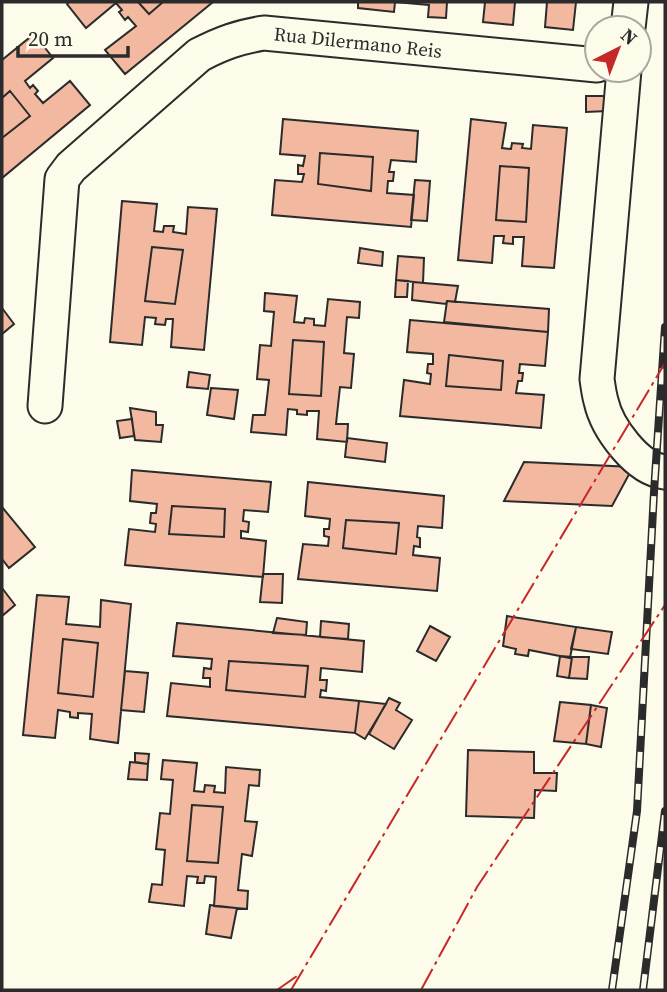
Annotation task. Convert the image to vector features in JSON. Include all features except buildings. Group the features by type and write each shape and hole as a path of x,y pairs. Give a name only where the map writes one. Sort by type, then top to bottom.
{"street":[{"name":"Rua Dilermano Reis","path":"45,406 62,179 71,167 199,55 240,37 264,33 583,64"},
{"path":"623,84 597,379 601,403 610,425 623,445 642,462 659,472 665,472"}],"railway":[{"path":"612,990 637,811 665,327"},
{"path":"643,990 665,811"}],"power":[{"path":"291,990 665,363"},
{"path":"421,990 477,887 665,605"},
{"path":"277,990 297,976"}]}
